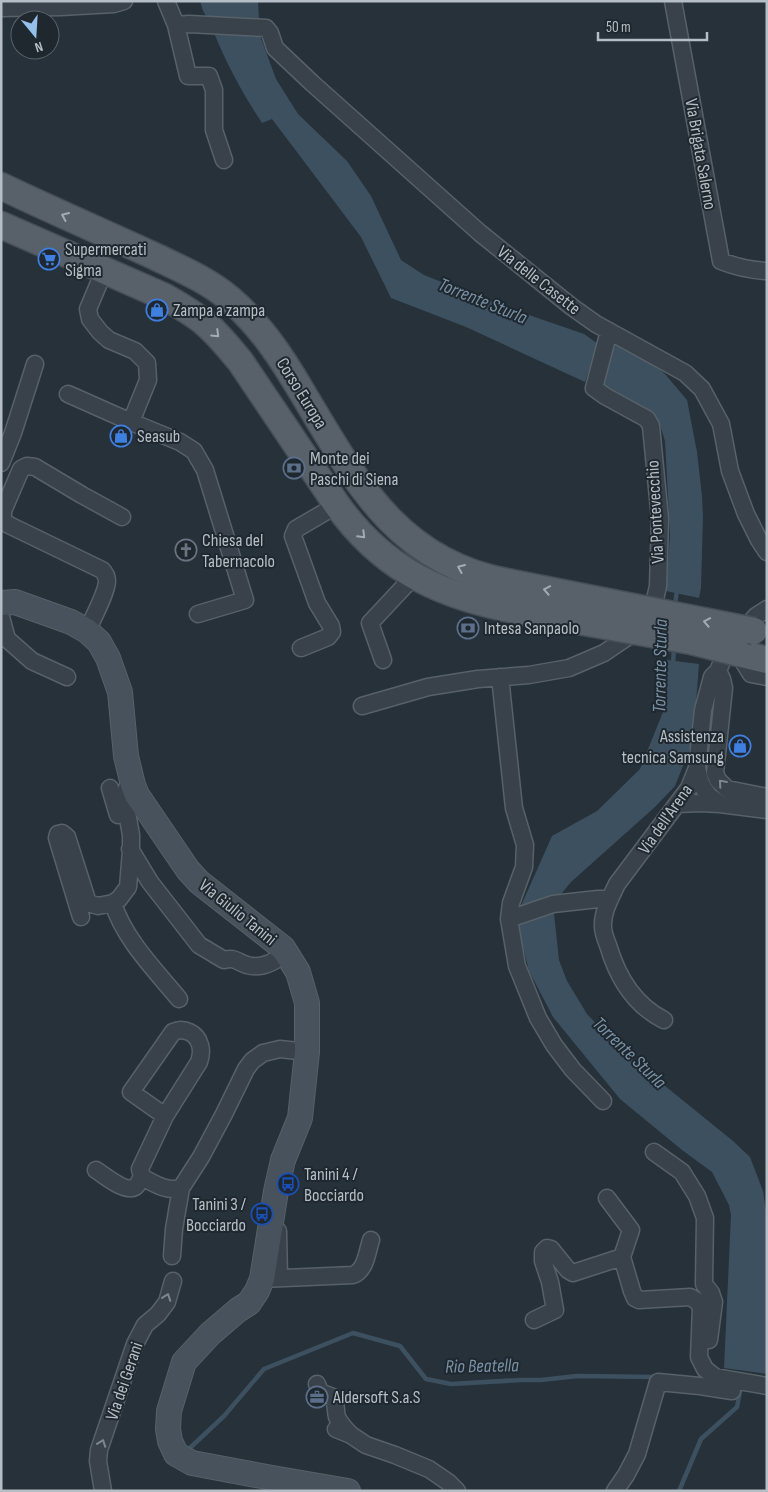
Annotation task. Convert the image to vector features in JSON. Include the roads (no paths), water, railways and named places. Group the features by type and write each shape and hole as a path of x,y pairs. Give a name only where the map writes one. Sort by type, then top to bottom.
{"main road":[{"name":"Corso Europa","path":"1,186 196,276 226,296 269,340 343,459 387,518 429,553 479,576 763,625"},
{"name":"Corso Europa","path":"1,225 165,297 188,310 205,323 223,340 240,361 353,526 402,570 436,587 481,603 691,641 767,660"},
{"name":"Via Giulio Tanini","path":"1,603 15,602 71,622 99,642 108,658 120,692 126,756 122,787 137,795 188,870 199,882 283,948 294,963 307,1003 307,1052 300,1118 283,1160 276,1191 270,1279 257,1291 249,1303 210,1334 184,1362 169,1411 168,1429 170,1442 176,1454 192,1463 348,1491"}],"street":[{"path":"1,8 114,4 124,1"},
{"path":"166,1 176,25 188,76 209,76 214,90 214,130 224,160"},
{"name":"Via Brigata Salerno","path":"673,1 721,261 738,268 766,271"},
{"name":"Via delle Casette","path":"176,25 266,28 270,33 275,48 480,233 596,324 607,336 685,374 702,389 721,424 730,472 746,514 767,552"},
{"path":"104,271 88,309 90,319 109,340 136,352 147,363 148,380 131,422"},
{"name":"Via Pontevecchio","path":"362,706 428,686 529,675 569,668 604,653 649,626 658,586 660,519 651,426 647,419 594,388 607,336"},
{"path":"1,463 16,426 35,364"},
{"path":"68,394 180,442 194,451 205,470 245,600 198,614"},
{"path":"87,632 105,590 106,574 102,570 9,525 3,521 3,511 21,469 27,466 35,467 122,517"},
{"path":"301,648 328,637 332,632 331,626 317,603 294,536 296,529 337,505"},
{"path":"383,660 370,623 414,576"},
{"name":"Via dell'Arena","path":"664,1020 644,1007 624,984 612,961 603,928 604,899 690,788 697,768 703,710 712,677 718,671 725,654 756,616 763,625"},
{"path":"1,617 7,639 32,661 67,677"},
{"path":"738,653 751,674 767,676"},
{"path":"718,671 724,688 715,773 718,780 727,790 767,797"},
{"path":"500,677 514,808 525,844 524,867 511,903 517,966 538,1018 554,1045 573,1070 603,1102"},
{"path":"697,768 704,789 709,796 720,804"},
{"path":"122,787 126,843 132,851"},
{"name":"Via Giulio Tanini","path":"113,903 128,887 132,851 124,796 127,788 122,787"},
{"path":"678,804 720,804 767,810"},
{"path":"81,916 57,838 58,834 62,832 67,837 88,903 98,906 113,903 119,920 179,999"},
{"name":"Via Giulio Tanini","path":"132,851 150,882 199,945 224,960 232,958 248,966 269,965 277,959"},
{"path":"513,918 553,904 604,899"},
{"path":"96,1170 121,1186 130,1189 136,1186 142,1177 140,1169 165,1116 199,1062 201,1052 199,1040 190,1032 184,1030 173,1032 131,1092 165,1116"},
{"path":"172,1256 174,1229 181,1188 201,1157 246,1069 252,1061 263,1053 280,1049 307,1052"},
{"path":"654,1152 682,1172 697,1196 705,1218 704,1284 712,1293 714,1302 710,1378"},
{"path":"142,1177 168,1189 181,1188"},
{"name":"Via Giulio Tanini","path":"270,1279 287,1190"},
{"path":"607,1198 631,1230 622,1257 635,1298 639,1300 690,1297 697,1301 700,1307 698,1357 710,1378 767,1396"},
{"path":"270,1279 353,1275 359,1273 362,1269 370,1240"},
{"path":"534,1320 555,1310 550,1282 543,1261 543,1252 547,1248 551,1249 572,1273 622,1257"},
{"name":"Via dei Gerani","path":"102,1491 98,1461 99,1450 135,1344 145,1325 158,1314 167,1302 173,1281"},
{"path":"615,1491 637,1454 658,1382 710,1378 767,1386"},
{"path":"317,1384 320,1392 332,1397 336,1403 343,1432 366,1445 429,1469 448,1482 457,1491"}],"water":[{"path":"200,1 258,1 259,19 208,19"},
{"path":"214,33 259,33 276,79 298,114 347,161 371,196 401,260 424,275 503,306 584,334 598,344 585,382 466,327 391,298 361,237 272,119 262,123 236,79"},
{"path":"618,345 644,357 665,374 687,400 697,452 702,496 701,588 699,598 666,591 670,534 665,441 660,425 652,412 602,384 613,348"},
{"path":"667,660 699,664 693,741 675,786 655,807 571,882 553,904 559,960 567,981 587,1014 622,1051 750,1157 763,1191 767,1218 767,1374 724,1368 731,1215 729,1205 712,1172 620,1099 553,1017 529,971 516,917 552,836 597,811 640,769 667,702"}],"waterway":[{"name":"Torrente Sturla","path":"675,606 677,589"},
{"name":"Torrente Sturla","path":"673,666 674,646"},
{"name":"Rio Beatella","path":"191,1447 224,1416 264,1369 353,1333 400,1346 426,1379 451,1384 541,1380 577,1376 657,1377"},
{"name":"Torrente Sturla","path":"679,1491 701,1439 737,1407 741,1386"}],"place":[{"name":"Supermercati Sigma","path":"49,259"},
{"name":"Zampa a zampa","path":"157,310"},
{"name":"Seasub","path":"121,436"},
{"name":"Monte dei Paschi di Siena","path":"294,468"},
{"name":"Chiesa del Tabernacolo","path":"186,550"},
{"name":"Intesa Sanpaolo","path":"468,628"},
{"name":"Assistenza tecnica Samsung","path":"740,746"},
{"name":"Tanini 4 / Bocciardo","path":"288,1184"},
{"name":"Tanini 3 / Bocciardo","path":"262,1214"},
{"name":"Aldersoft S.a.S","path":"317,1397"}]}
